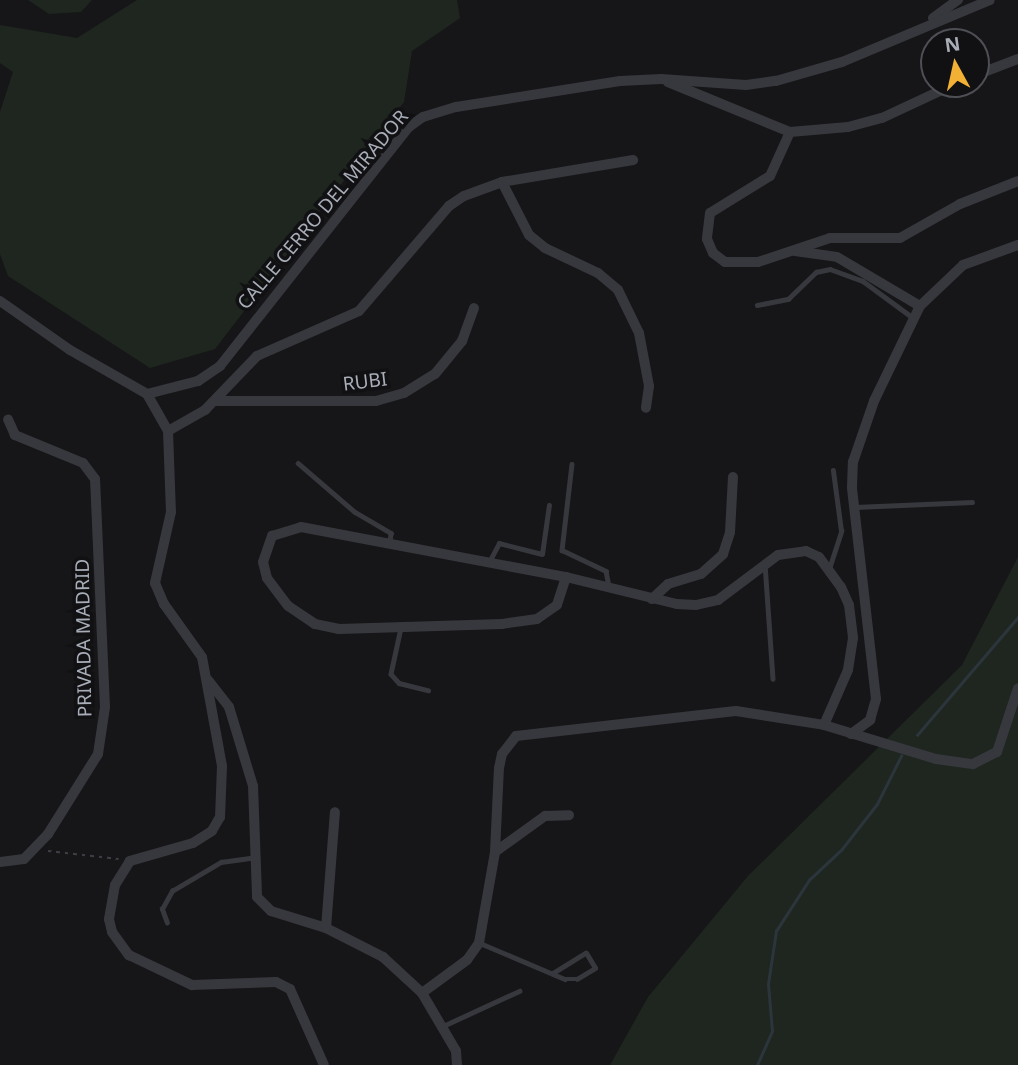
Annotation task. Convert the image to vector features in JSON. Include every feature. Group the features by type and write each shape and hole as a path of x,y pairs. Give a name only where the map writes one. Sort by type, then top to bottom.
{"street":[{"path":"921,26 958,0"},
{"path":"921,26 990,0"},
{"name":"CALLE CERRO DEL MIRADOR","path":"147,394 186,385 220,366 409,127 423,117 456,107 661,79 746,85 776,81 842,62 921,26"},
{"path":"990,70 1018,59"},
{"path":"661,79 790,132 848,127 881,118 925,98"},
{"path":"790,132 770,176 758,188 722,201 710,213 706,224 713,253 725,262 758,262 830,238 900,238 960,204 1018,181"},
{"path":"168,431 215,401 257,356 359,311 449,205 502,182 633,160"},
{"path":"502,182 529,235 545,248 598,273 618,290 639,333 649,386 646,408"},
{"path":"851,734 870,720 876,699 854,507 853,462 874,401 920,306 963,265 1018,245"},
{"path":"787,251 837,257 920,306"},
{"path":"0,301 70,350 147,394 168,431 172,512 155,583 164,604 202,657 222,766 220,817 212,831 193,843 130,861 122,870 108,919 118,944 191,985 276,982 290,989 324,1065"},
{"name":"RUBI","path":"215,401 363,402 404,393 435,374 462,341 474,308"},
{"name":"PRIVADA MADRID","path":"8,419 15,435 89,468 98,505 103,730 98,754 36,849"},
{"path":"652,599 668,584 701,574 723,554 730,532 733,477"},
{"path":"566,577 557,605 537,619 339,629 315,624 279,597 263,562 272,536 286,528 319,530 388,546 566,577 652,599 696,605 718,600 765,563 792,551 806,551 819,557 829,569 849,605 853,656 824,726"},
{"path":"208,680 229,707 244,747 253,786 257,897 264,905 326,928 383,957 422,993 456,1051 457,1065"},
{"path":"422,993 467,960 479,943 495,852 499,768 502,754 516,736 736,711 824,726 957,764 989,758 1003,740 1018,690"},
{"path":"326,928 335,812"},
{"path":"495,852 545,816 569,815"},
{"path":"0,862 24,859 36,849"}],"lane":[{"path":"757,305 788,299 816,272 830,269 863,281 914,318"},
{"path":"298,463 355,512 391,533 388,546"},
{"path":"572,464 562,550 606,571 609,588"},
{"path":"829,569 841,531 833,471"},
{"path":"854,507 972,502"},
{"path":"489,563 499,543 542,554 550,505"},
{"path":"765,563 773,679"},
{"path":"401,627 391,674 399,683 428,691"},
{"path":"167,923 162,909 172,891 222,862 255,857"},
{"path":"479,943 553,974 577,979 595,968 586,953 553,974"},
{"path":"443,1026 519,991"}],"path":[{"path":"36,849 130,861"}],"shaded area":[{"path":"28,0 92,0 81,12 49,14"},
{"path":"137,0 457,0 460,18 412,51 404,102 215,349 150,368 8,276 0,254 0,112 13,72 0,63 0,25 77,38"},
{"path":"1018,557 1018,1065 610,1065 648,997 748,876 962,665"}],"waterway":[{"path":"917,735 1018,617"},
{"path":"757,1065 772,1031 768,984 776,931 809,880 842,849 877,804 901,756"}]}
